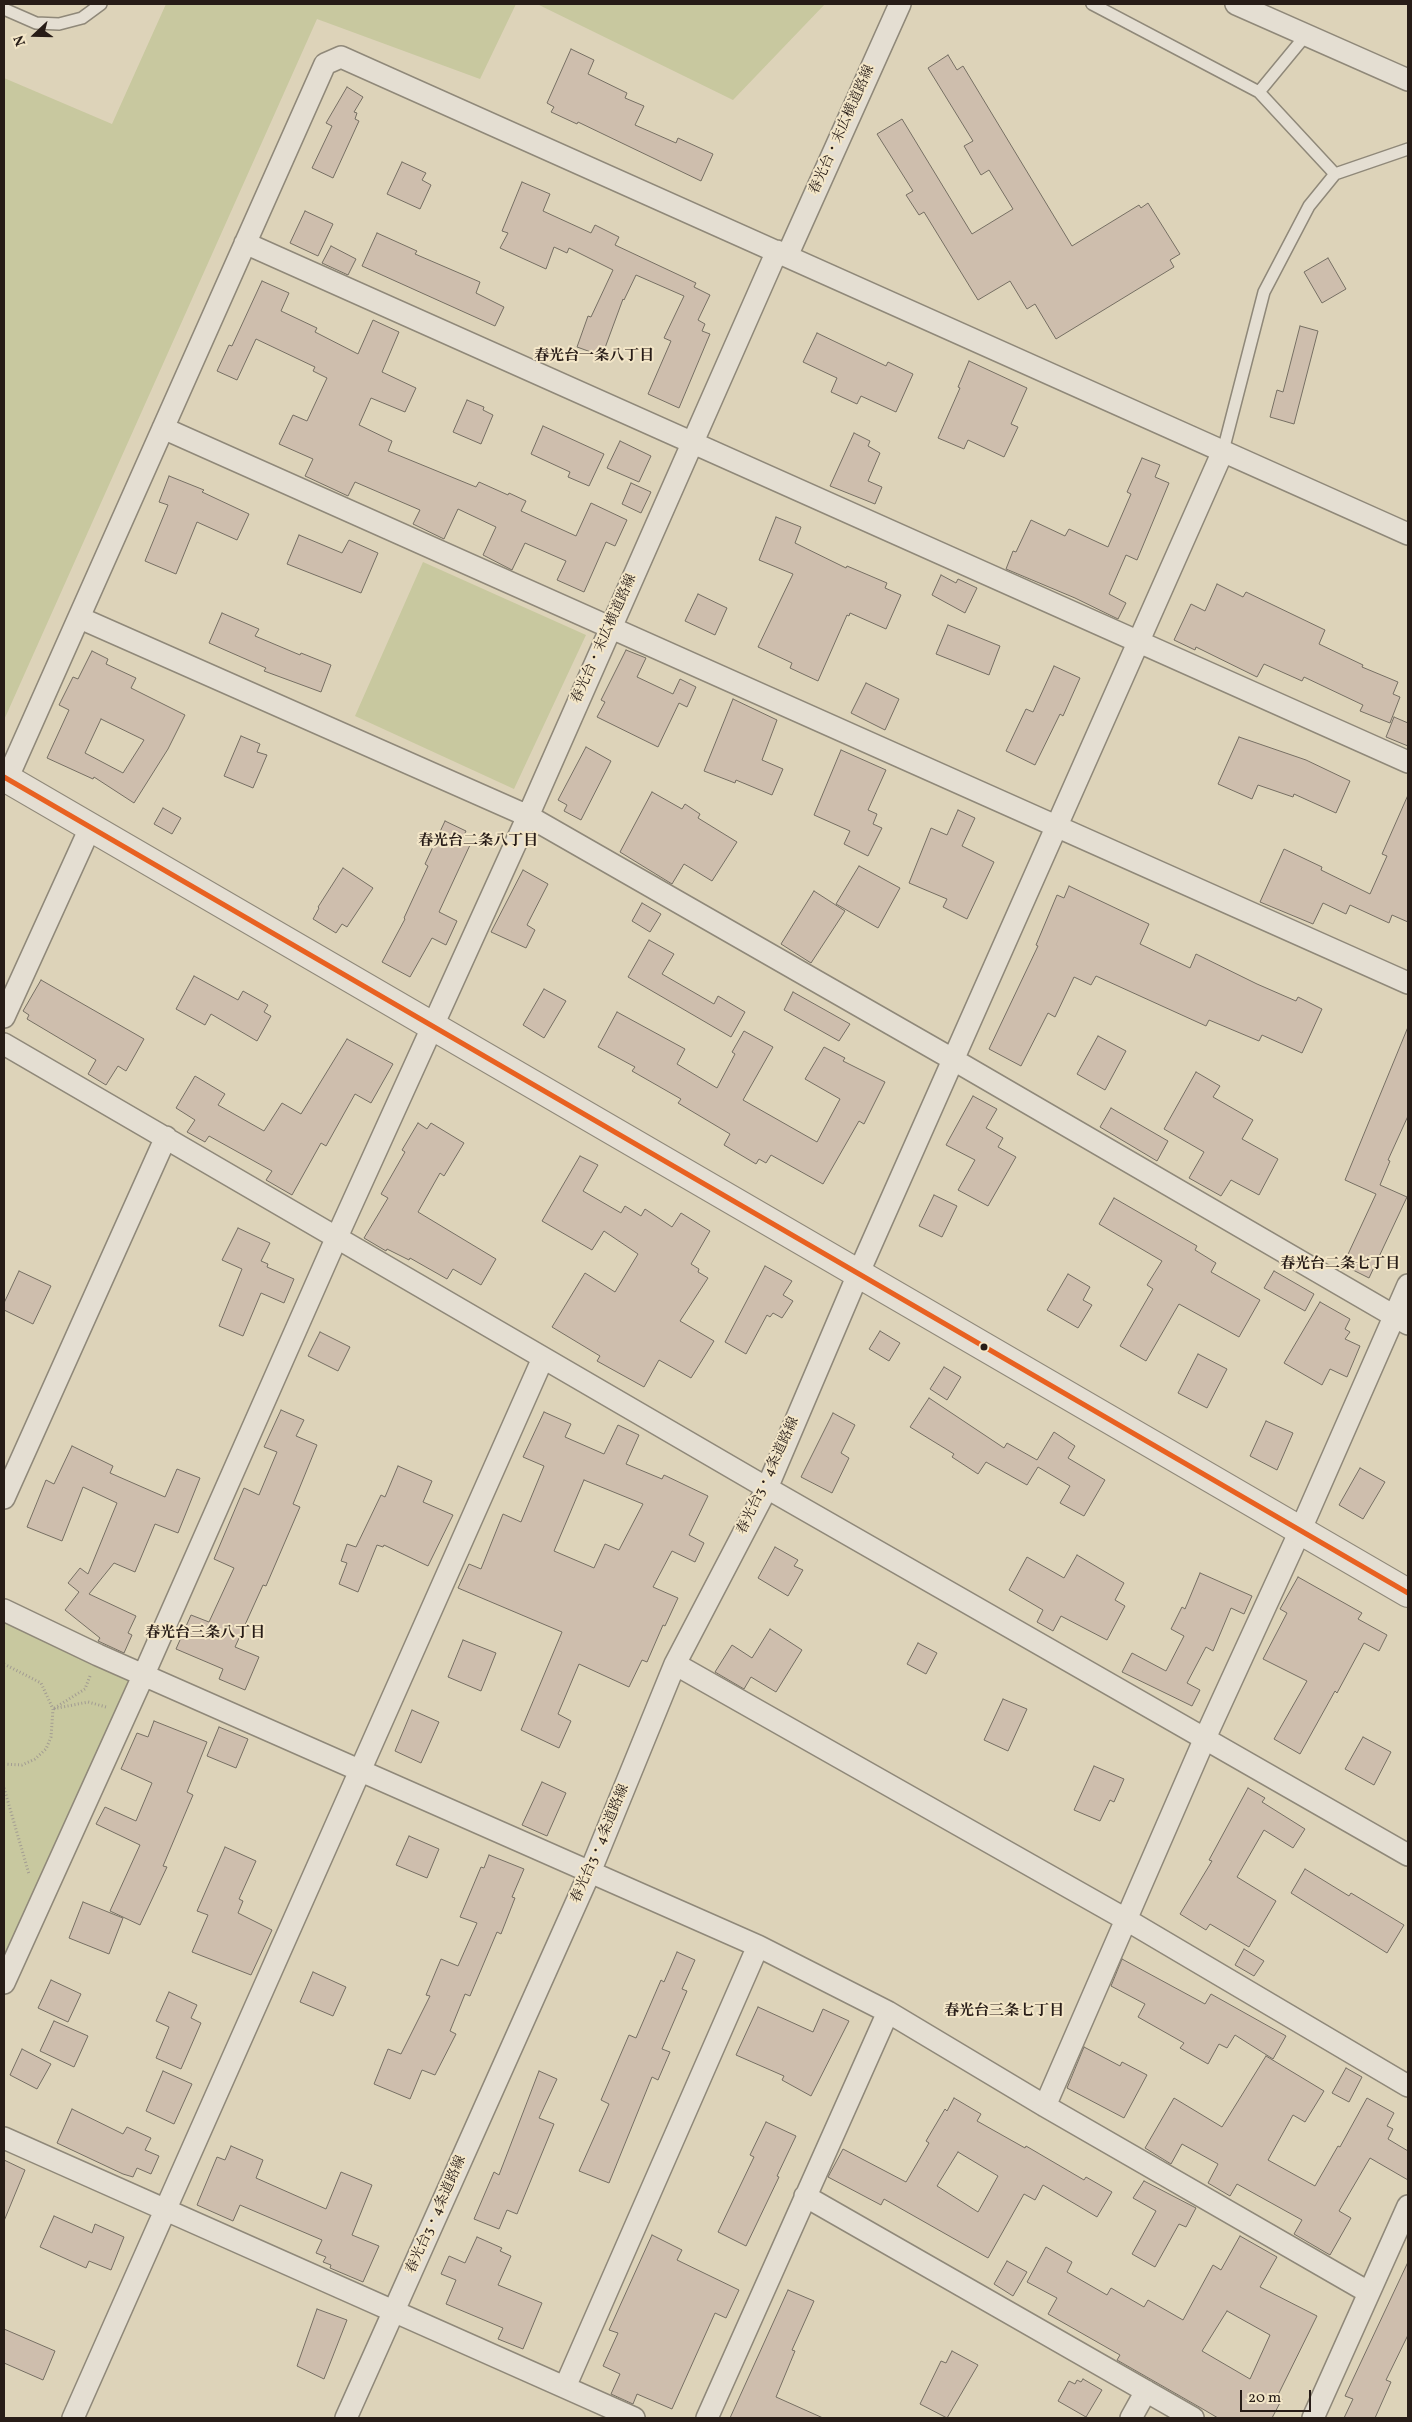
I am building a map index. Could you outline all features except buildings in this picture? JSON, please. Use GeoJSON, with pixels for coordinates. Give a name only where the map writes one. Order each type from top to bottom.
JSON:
{"type":"FeatureCollection","features":[{"type":"Feature","properties":{"kind":"street","name":"春光台・末広横道路線"},"geometry":{"type":"LineString","coordinates":[[4,1983],[144,1674],[336,1238],[528,816],[693,442],[900,4]]}},
{"type":"Feature","properties":{"kind":"street"},"geometry":{"type":"LineString","coordinates":[[1236,4],[1408,80]]}},
{"type":"Feature","properties":{"kind":"street"},"geometry":{"type":"LineString","coordinates":[[1408,534],[341,57],[325,64],[80,618],[6,778],[431,1027],[859,1272],[1408,1593]]}},
{"type":"Feature","properties":{"kind":"street"},"geometry":{"type":"LineString","coordinates":[[245,243],[1408,762]]}},
{"type":"Feature","properties":{"kind":"street"},"geometry":{"type":"LineString","coordinates":[[163,428],[1408,982]]}},
{"type":"Feature","properties":{"kind":"street","name":"春光台3・4条道路線"},"geometry":{"type":"LineString","coordinates":[[346,2418],[590,1872],[675,1664],[767,1488],[859,1272],[1140,643],[1223,451]]}},
{"type":"Feature","properties":{"kind":"street"},"geometry":{"type":"LineString","coordinates":[[80,618],[528,816],[954,1060],[1401,1320]]}},
{"type":"Feature","properties":{"kind":"street"},"geometry":{"type":"LineString","coordinates":[[4,1017],[90,828]]}},
{"type":"Feature","properties":{"kind":"street"},"geometry":{"type":"LineString","coordinates":[[4,1044],[767,1488],[1408,1855]]}},
{"type":"Feature","properties":{"kind":"street"},"geometry":{"type":"LineString","coordinates":[[4,1498],[166,1137]]}},
{"type":"Feature","properties":{"kind":"street"},"geometry":{"type":"LineString","coordinates":[[1045,2106],[1205,1738],[1300,1531],[1401,1320],[1408,1285]]}},
{"type":"Feature","properties":{"kind":"street"},"geometry":{"type":"LineString","coordinates":[[73,2418],[543,1358]]}},
{"type":"Feature","properties":{"kind":"street"},"geometry":{"type":"LineString","coordinates":[[4,1610],[98,1655],[758,1946],[888,2012],[1045,2106],[1368,2292]]}},
{"type":"Feature","properties":{"kind":"street"},"geometry":{"type":"LineString","coordinates":[[675,1664],[1127,1920],[1408,2086]]}},
{"type":"Feature","properties":{"kind":"street"},"geometry":{"type":"LineString","coordinates":[[565,2387],[758,1946]]}},
{"type":"Feature","properties":{"kind":"street"},"geometry":{"type":"LineString","coordinates":[[707,2418],[888,2012]]}},
{"type":"Feature","properties":{"kind":"street"},"geometry":{"type":"LineString","coordinates":[[4,2138],[634,2418]]}},
{"type":"Feature","properties":{"kind":"street"},"geometry":{"type":"LineString","coordinates":[[805,2196],[1193,2418]]}},
{"type":"Feature","properties":{"kind":"street"},"geometry":{"type":"LineString","coordinates":[[1313,2418],[1408,2206]]}},
{"type":"Feature","properties":{"kind":"street"},"geometry":{"type":"LineString","coordinates":[[1131,2418],[1146,2391]]}},
{"type":"Feature","properties":{"kind":"lane"},"geometry":{"type":"LineString","coordinates":[[4,9],[36,23],[59,24],[82,18],[101,4]]}},
{"type":"Feature","properties":{"kind":"lane"},"geometry":{"type":"LineString","coordinates":[[1092,4],[1259,92],[1335,174]]}},
{"type":"Feature","properties":{"kind":"lane"},"geometry":{"type":"LineString","coordinates":[[1259,92],[1306,35]]}},
{"type":"Feature","properties":{"kind":"lane"},"geometry":{"type":"LineString","coordinates":[[1223,451],[1264,292],[1309,206],[1335,174],[1408,149]]}},
{"type":"Feature","properties":{"kind":"path"},"geometry":{"type":"LineString","coordinates":[[53,1709],[85,1689],[98,1655]]}},
{"type":"Feature","properties":{"kind":"path"},"geometry":{"type":"LineString","coordinates":[[4,1664],[41,1683],[49,1696],[53,1709],[52,1730],[46,1750],[35,1759],[22,1764],[4,1764]]}},
{"type":"Feature","properties":{"kind":"path"},"geometry":{"type":"LineString","coordinates":[[53,1709],[88,1702],[126,1714]]}},
{"type":"Feature","properties":{"kind":"path"},"geometry":{"type":"LineString","coordinates":[[4,1788],[38,1905]]}},
{"type":"Feature","properties":{"kind":"green space"},"geometry":{"type":"Polygon","coordinates":[[[166,4],[516,4],[480,79],[317,19],[4,720],[4,78],[112,124],[166,4]]]}},
{"type":"Feature","properties":{"kind":"green space"},"geometry":{"type":"Polygon","coordinates":[[[537,4],[825,4],[733,100],[537,4]]]}},
{"type":"Feature","properties":{"kind":"green space"},"geometry":{"type":"Polygon","coordinates":[[[423,562],[586,635],[514,789],[355,716],[423,562]]]}},
{"type":"Feature","properties":{"kind":"green space"},"geometry":{"type":"Polygon","coordinates":[[[4,1610],[144,1674],[4,1983],[4,1610]]]}},
{"type":"Feature","properties":{"kind":"transit line"},"geometry":{"type":"LineString","coordinates":[[4,777],[1408,1593]]}},
{"type":"Feature","properties":{"kind":"district","name":"春光台一条八丁目"},"geometry":{"type":"Point","coordinates":[594,357]}},
{"type":"Feature","properties":{"kind":"district","name":"春光台二条八丁目"},"geometry":{"type":"Point","coordinates":[478,842]}},
{"type":"Feature","properties":{"kind":"district","name":"春光台二条七丁目"},"geometry":{"type":"Point","coordinates":[1340,1265]}},
{"type":"Feature","properties":{"kind":"district","name":"春光台三条八丁目"},"geometry":{"type":"Point","coordinates":[205,1634]}},
{"type":"Feature","properties":{"kind":"district","name":"春光台三条七丁目"},"geometry":{"type":"Point","coordinates":[1004,2012]}}]}
